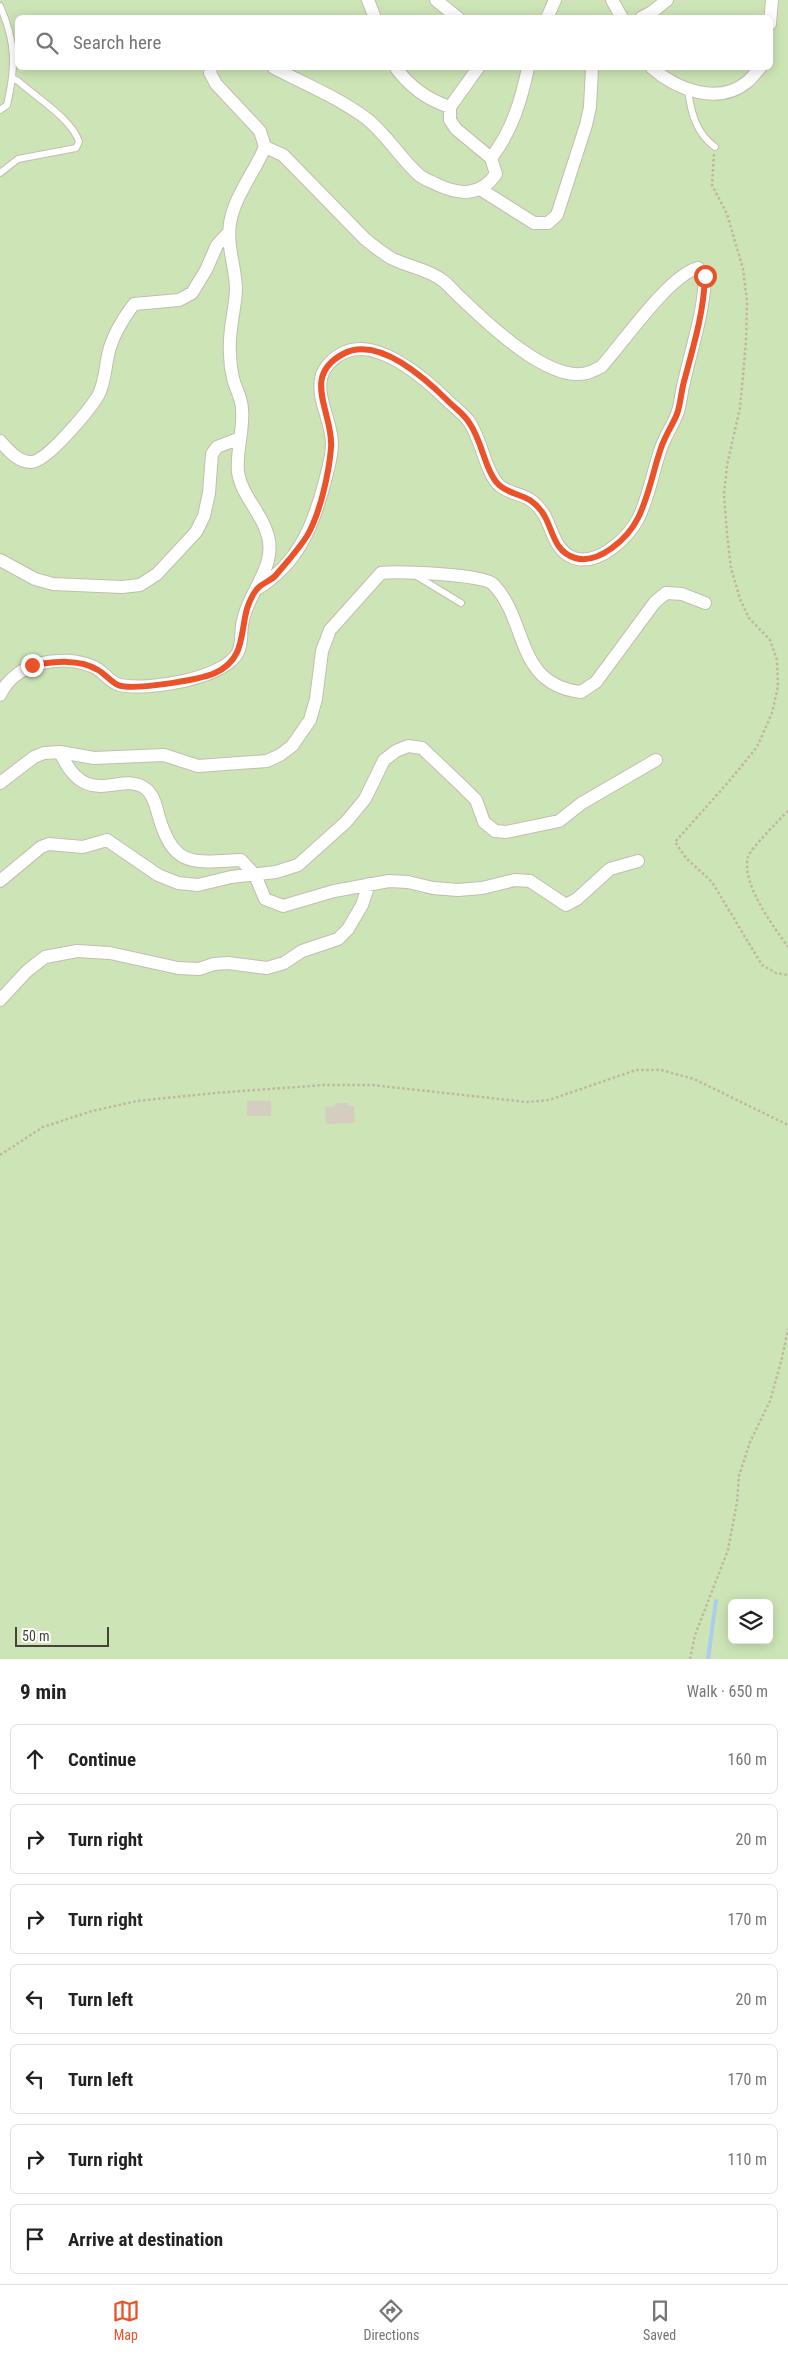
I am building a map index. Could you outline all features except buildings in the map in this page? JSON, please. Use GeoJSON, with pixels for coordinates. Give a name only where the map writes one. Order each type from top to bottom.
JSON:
{"type":"FeatureCollection","features":[{"type":"Feature","properties":{"kind":"street"},"geometry":{"type":"LineString","coordinates":[[368,0],[374,15]]}},
{"type":"Feature","properties":{"kind":"street"},"geometry":{"type":"LineString","coordinates":[[436,0],[454,15]]}},
{"type":"Feature","properties":{"kind":"street"},"geometry":{"type":"LineString","coordinates":[[548,15],[555,0]]}},
{"type":"Feature","properties":{"kind":"street"},"geometry":{"type":"LineString","coordinates":[[612,0],[620,15]]}},
{"type":"Feature","properties":{"kind":"street"},"geometry":{"type":"LineString","coordinates":[[646,15],[667,0]]}},
{"type":"Feature","properties":{"kind":"street"},"geometry":{"type":"LineString","coordinates":[[771,15],[772,0]]}},
{"type":"Feature","properties":{"kind":"street"},"geometry":{"type":"LineString","coordinates":[[0,695],[4,686],[16,673],[32,665],[52,662],[80,663],[96,668],[118,685],[136,687],[197,678],[214,673],[231,663],[239,651],[243,620],[265,570],[269,543],[267,530],[243,488],[238,475],[242,408],[233,377],[230,354],[229,328],[236,290],[230,255],[229,232],[235,204],[265,147],[260,131],[216,84],[210,73],[211,70]]}},
{"type":"Feature","properties":{"kind":"street"},"geometry":{"type":"LineString","coordinates":[[278,70],[350,108],[369,121],[420,176],[444,188],[463,193],[480,189],[489,184],[496,174],[491,158],[456,129],[450,120],[450,108],[477,70]]}},
{"type":"Feature","properties":{"kind":"street"},"geometry":{"type":"LineString","coordinates":[[397,70],[404,79],[432,101],[450,108]]}},
{"type":"Feature","properties":{"kind":"street"},"geometry":{"type":"LineString","coordinates":[[491,158],[505,140],[516,116],[528,70]]}},
{"type":"Feature","properties":{"kind":"street"},"geometry":{"type":"LineString","coordinates":[[480,189],[534,223],[548,223],[557,215],[586,125],[590,107],[592,70]]}},
{"type":"Feature","properties":{"kind":"street"},"geometry":{"type":"LineString","coordinates":[[654,70],[667,81],[688,90],[724,92],[747,82],[758,70]]}},
{"type":"Feature","properties":{"kind":"street"},"geometry":{"type":"LineString","coordinates":[[257,588],[272,580],[295,553],[308,534],[315,516],[329,465],[332,444],[330,426],[321,392],[320,380],[324,370],[334,359],[347,352],[361,349],[390,358],[410,367],[469,421],[493,476],[500,486],[532,500],[544,514],[556,543],[564,553],[575,558],[588,559],[605,553],[622,538],[637,520],[662,444],[678,412],[698,331],[705,276],[698,268],[689,270],[668,290],[601,367],[586,374],[570,374],[550,368],[529,356],[474,311],[442,280],[422,269],[394,260],[380,251],[365,239],[282,155],[265,147]]}},
{"type":"Feature","properties":{"kind":"street"},"geometry":{"type":"LineString","coordinates":[[0,441],[19,459],[32,462],[44,458],[87,411],[98,395],[106,374],[113,338],[134,304],[179,300],[192,293],[206,270],[217,245],[229,232]]}},
{"type":"Feature","properties":{"kind":"street"},"geometry":{"type":"LineString","coordinates":[[0,560],[35,579],[53,584],[122,587],[140,585],[157,574],[196,532],[204,516],[209,493],[212,454],[217,446],[240,438]]}},
{"type":"Feature","properties":{"kind":"street"},"geometry":{"type":"LineString","coordinates":[[0,783],[34,757],[44,753],[60,752],[94,758],[164,755],[198,766],[267,761],[280,755],[292,746],[310,720],[316,699],[322,652],[330,630],[381,573],[477,577],[492,582],[508,604],[529,659],[551,682],[564,690],[582,692],[596,682],[656,602],[666,593],[682,594],[705,603]]}},
{"type":"Feature","properties":{"kind":"street"},"geometry":{"type":"LineString","coordinates":[[0,881],[41,848],[49,844],[83,847],[107,840],[158,875],[178,883],[198,885],[231,877],[276,872],[298,865],[346,822],[365,799],[384,760],[396,751],[408,746],[422,748],[462,786],[476,800],[484,822],[495,832],[506,832],[559,821],[582,803],[656,760]]}},
{"type":"Feature","properties":{"kind":"street"},"geometry":{"type":"LineString","coordinates":[[60,752],[64,763],[88,785],[103,787],[139,784],[148,790],[154,801],[163,831],[175,852],[185,859],[198,862],[241,860],[255,875],[265,899],[282,906],[334,891],[389,881],[458,890],[482,888],[515,880],[530,881],[566,905],[577,899],[610,869],[638,861]]}},
{"type":"Feature","properties":{"kind":"street"},"geometry":{"type":"LineString","coordinates":[[0,1000],[27,971],[45,957],[77,951],[110,953],[178,968],[199,969],[214,964],[228,963],[267,968],[284,963],[302,950],[338,939],[348,929],[362,905],[369,884]]}},
{"type":"Feature","properties":{"kind":"lane"},"geometry":{"type":"LineString","coordinates":[[0,6],[14,47],[12,78],[7,105],[0,110]]}},
{"type":"Feature","properties":{"kind":"lane"},"geometry":{"type":"LineString","coordinates":[[0,173],[18,159],[76,148],[79,142],[76,132],[67,123],[12,78]]}},
{"type":"Feature","properties":{"kind":"lane"},"geometry":{"type":"LineString","coordinates":[[688,90],[692,116],[705,140],[715,147]]}},
{"type":"Feature","properties":{"kind":"lane"},"geometry":{"type":"LineString","coordinates":[[413,574],[461,603]]}},
{"type":"Feature","properties":{"kind":"path"},"geometry":{"type":"LineString","coordinates":[[715,147],[712,185],[727,214],[743,269],[747,301],[746,342],[740,408],[727,465],[724,495],[727,534],[731,568],[740,599],[749,618],[770,640],[777,660],[778,686],[772,713],[757,747],[676,842],[686,858],[712,882],[762,965],[776,973],[788,975]]}},
{"type":"Feature","properties":{"kind":"path"},"geometry":{"type":"LineString","coordinates":[[788,811],[748,856],[748,867],[756,896],[788,947]]}},
{"type":"Feature","properties":{"kind":"path"},"geometry":{"type":"LineString","coordinates":[[0,1155],[43,1127],[92,1110],[137,1101],[324,1084],[391,1086],[527,1102],[549,1100],[636,1070],[661,1070],[694,1079],[788,1125]]}},
{"type":"Feature","properties":{"kind":"path"},"geometry":{"type":"LineString","coordinates":[[690,1659],[695,1636],[728,1550],[737,1502],[739,1476],[750,1442],[770,1401],[788,1329]]}},
{"type":"Feature","properties":{"kind":"green space"},"geometry":{"type":"Polygon","coordinates":[[[0,0],[788,0],[788,1659],[0,1659],[0,0]]]}},
{"type":"Feature","properties":{"kind":"waterway"},"geometry":{"type":"LineString","coordinates":[[708,1659],[716,1601]]}},
{"type":"Feature","properties":{"kind":"route"},"geometry":{"type":"LineString","coordinates":[[32,665],[52,662],[80,663],[96,668],[118,685],[136,687],[197,678],[214,673],[231,663],[239,651],[243,620],[257,588],[272,580],[295,553],[308,534],[315,516],[329,465],[332,444],[330,426],[321,392],[320,380],[324,370],[334,359],[347,352],[361,349],[390,358],[410,367],[469,421],[493,476],[500,486],[532,500],[544,514],[556,543],[564,553],[575,558],[588,559],[605,553],[622,538],[637,520],[662,444],[678,412],[683,383],[698,331],[705,276]]}}]}
